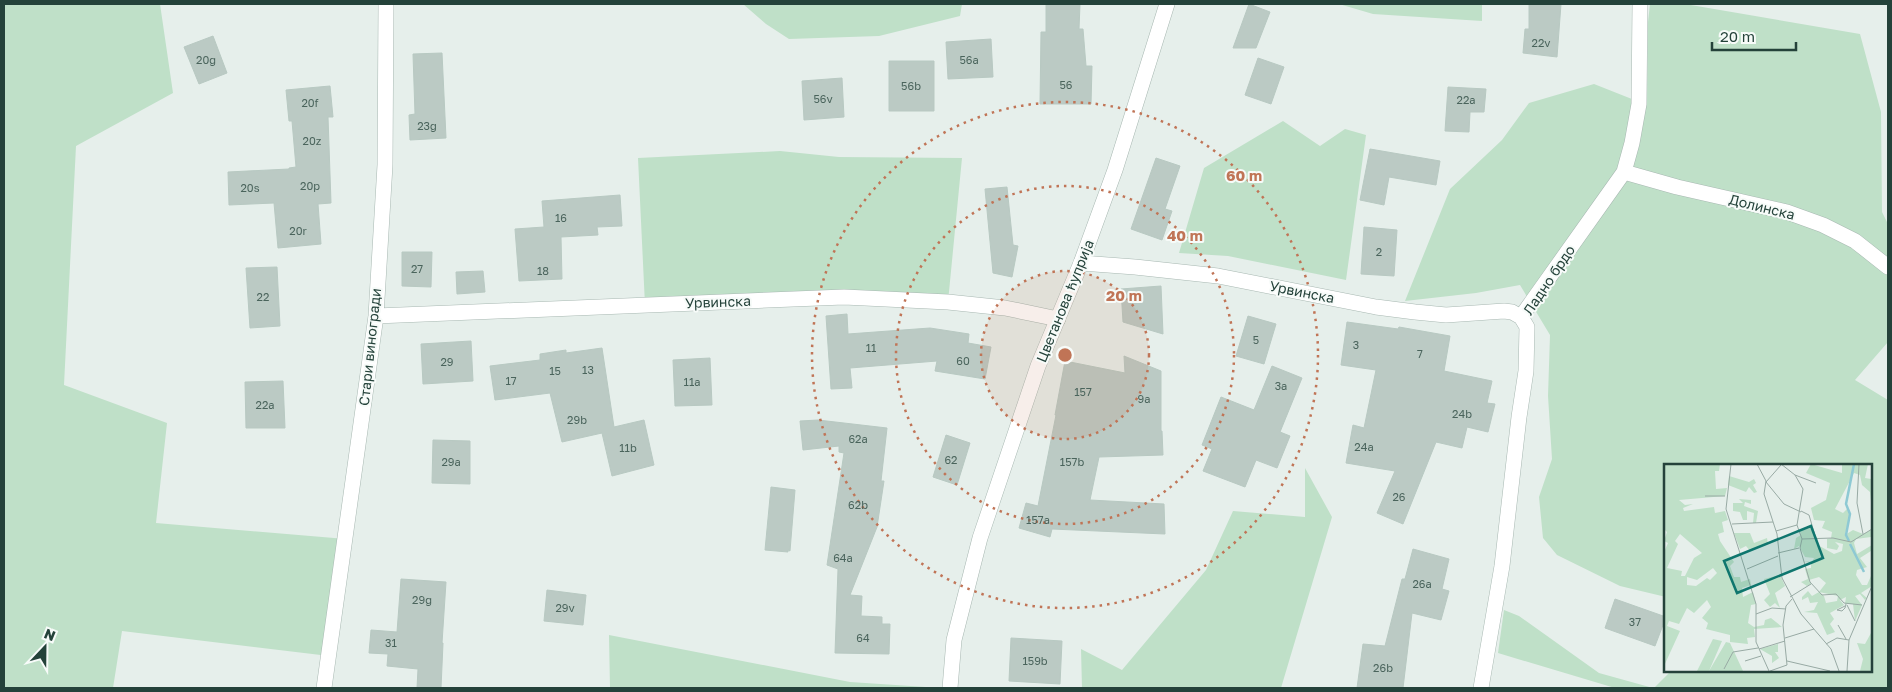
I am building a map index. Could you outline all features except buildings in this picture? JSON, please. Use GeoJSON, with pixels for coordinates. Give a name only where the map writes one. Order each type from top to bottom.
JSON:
{"type":"FeatureCollection","features":[{"type":"Feature","properties":{"kind":"street","name":"Стари виногради"},"geometry":{"type":"LineString","coordinates":[[324,688],[376,316],[385,165],[386,4]]}},
{"type":"Feature","properties":{"kind":"street","name":"Цветанова ћуприја"},"geometry":{"type":"LineString","coordinates":[[950,688],[954,640],[980,538],[1023,409],[1081,263],[1115,170],[1167,4]]}},
{"type":"Feature","properties":{"kind":"street","name":"Ладно брдо"},"geometry":{"type":"LineString","coordinates":[[1481,688],[1502,566],[1526,371],[1528,327],[1522,317],[1624,172],[1632,143],[1639,104],[1640,4]]}},
{"type":"Feature","properties":{"kind":"street","name":"Долинска"},"geometry":{"type":"LineString","coordinates":[[1624,172],[1677,187],[1787,212],[1823,225],[1855,241],[1888,268]]}},
{"type":"Feature","properties":{"kind":"street","name":"Урвинска"},"geometry":{"type":"LineString","coordinates":[[1081,263],[1135,266],[1218,276],[1376,307],[1446,314],[1493,310],[1512,312],[1522,317]]}},
{"type":"Feature","properties":{"kind":"street","name":"Урвинска"},"geometry":{"type":"LineString","coordinates":[[376,316],[844,297],[948,302],[996,307],[1058,319]]}},
{"type":"Feature","properties":{"kind":"green space"},"geometry":{"type":"Polygon","coordinates":[[[4,4],[160,4],[173,93],[76,146],[64,385],[167,423],[156,523],[346,539],[329,656],[122,631],[113,688],[4,688],[4,4]]]}},
{"type":"Feature","properties":{"kind":"green space"},"geometry":{"type":"Polygon","coordinates":[[[743,4],[962,4],[960,16],[879,36],[789,39],[766,24],[743,4]]]}},
{"type":"Feature","properties":{"kind":"green space"},"geometry":{"type":"Polygon","coordinates":[[[1339,4],[1482,4],[1482,21],[1373,14],[1339,4]]]}},
{"type":"Feature","properties":{"kind":"green space"},"geometry":{"type":"Polygon","coordinates":[[[1650,4],[1685,4],[1860,34],[1881,112],[1882,212],[1888,224],[1888,342],[1855,380],[1888,400],[1888,688],[1654,688],[1670,672],[1872,672],[1872,464],[1664,464],[1664,597],[1620,586],[1557,555],[1543,538],[1539,497],[1552,459],[1548,396],[1550,335],[1520,285],[1476,293],[1405,301],[1450,189],[1502,140],[1529,103],[1594,84],[1647,105],[1650,4]]]}},
{"type":"Feature","properties":{"kind":"green space"},"geometry":{"type":"Polygon","coordinates":[[[1283,121],[1320,146],[1345,129],[1366,135],[1346,280],[1228,256],[1179,253],[1204,168],[1283,121]]]}},
{"type":"Feature","properties":{"kind":"green space"},"geometry":{"type":"Polygon","coordinates":[[[780,151],[839,157],[962,158],[948,302],[645,305],[638,158],[780,151]]]}},
{"type":"Feature","properties":{"kind":"green space"},"geometry":{"type":"Polygon","coordinates":[[[1305,468],[1332,517],[1281,688],[1082,688],[1081,649],[1122,670],[1206,570],[1233,511],[1305,517],[1305,468]]]}},
{"type":"Feature","properties":{"kind":"green space"},"geometry":{"type":"Polygon","coordinates":[[[1504,610],[1519,616],[1599,673],[1653,688],[1615,688],[1498,653],[1504,610]]]}},
{"type":"Feature","properties":{"kind":"green space"},"geometry":{"type":"Polygon","coordinates":[[[609,635],[850,682],[941,688],[610,688],[609,635]]]}}]}
